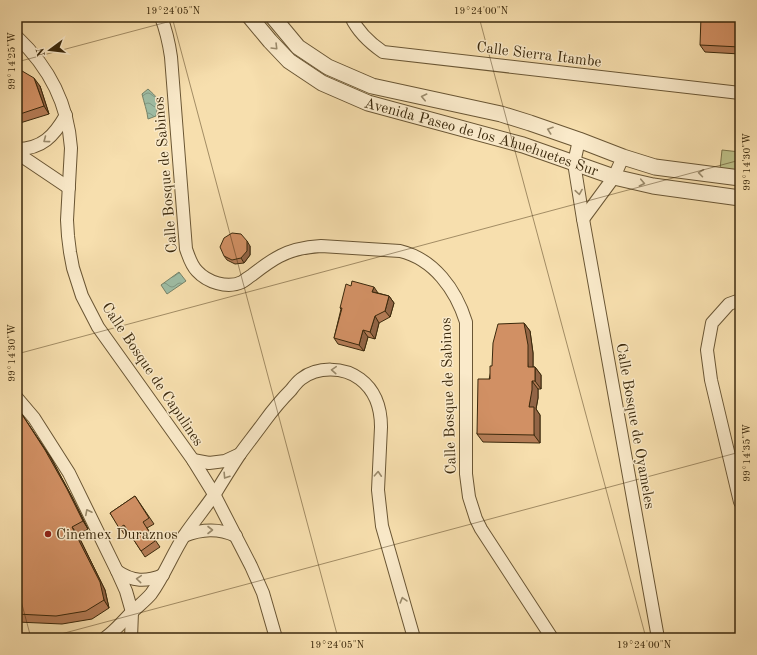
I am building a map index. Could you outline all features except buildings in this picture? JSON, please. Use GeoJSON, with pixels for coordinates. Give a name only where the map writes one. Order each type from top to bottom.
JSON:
{"type":"FeatureCollection","features":[{"type":"Feature","properties":{"kind":"street","name":"Calle Bosque de Sabinos"},"geometry":{"type":"LineString","coordinates":[[161,17],[171,57],[186,249],[192,264],[209,280],[217,283],[234,284],[242,282],[272,260],[288,252],[304,247],[321,246],[400,251],[408,253],[427,264],[444,280],[457,299],[466,322],[466,474],[472,508],[486,539],[552,638]]}},
{"type":"Feature","properties":{"kind":"street","name":"Avenida Paseo de los Ahuehuetes Sur"},"geometry":{"type":"LineString","coordinates":[[250,17],[289,61],[322,83],[368,103],[523,145],[614,177],[653,186],[740,198]]}},
{"type":"Feature","properties":{"kind":"street","name":"Avenida Paseo de los Ahuehuetes Sur"},"geometry":{"type":"LineString","coordinates":[[274,17],[298,47],[328,67],[372,86],[501,114],[530,122],[623,157],[655,167],[740,178]]}},
{"type":"Feature","properties":{"kind":"street","name":"Calle Sierra Itambe"},"geometry":{"type":"LineString","coordinates":[[351,17],[358,29],[366,38],[383,52],[740,93]]}},
{"type":"Feature","properties":{"kind":"street","name":"Calle Bosque de Capulines"},"geometry":{"type":"LineString","coordinates":[[17,37],[36,56],[44,67],[66,115],[71,148],[67,220],[69,247],[73,268],[82,296],[98,327],[193,460],[214,494],[251,566],[263,593],[276,638]]}},
{"type":"Feature","properties":{"kind":"street"},"geometry":{"type":"LineString","coordinates":[[17,149],[34,147],[49,139],[66,115]]}},
{"type":"Feature","properties":{"kind":"street"},"geometry":{"type":"LineString","coordinates":[[574,163],[579,140]]}},
{"type":"Feature","properties":{"kind":"street"},"geometry":{"type":"LineString","coordinates":[[17,153],[69,188]]}},
{"type":"Feature","properties":{"kind":"street"},"geometry":{"type":"LineString","coordinates":[[583,219],[614,177],[623,157]]}},
{"type":"Feature","properties":{"kind":"street","name":"Calle Bosque de Oyameles"},"geometry":{"type":"LineString","coordinates":[[574,163],[658,638]]}},
{"type":"Feature","properties":{"kind":"street"},"geometry":{"type":"LineString","coordinates":[[740,300],[729,304],[712,323],[707,350],[711,380],[740,502]]}},
{"type":"Feature","properties":{"kind":"street"},"geometry":{"type":"LineString","coordinates":[[105,638],[111,634],[150,595],[163,575],[184,536],[240,454],[276,405],[301,379],[309,374],[318,371],[338,370],[356,376],[364,382],[371,389],[380,407],[381,427],[378,490],[382,526],[414,638]]}},
{"type":"Feature","properties":{"kind":"street"},"geometry":{"type":"LineString","coordinates":[[17,398],[34,418],[68,473],[117,571],[126,592],[132,612],[131,638]]}},
{"type":"Feature","properties":{"kind":"street","name":"Calle Bosque de Capulines"},"geometry":{"type":"LineString","coordinates":[[193,460],[209,463],[225,461],[240,454]]}},
{"type":"Feature","properties":{"kind":"street"},"geometry":{"type":"LineString","coordinates":[[184,536],[210,530],[236,536]]}},
{"type":"Feature","properties":{"kind":"street"},"geometry":{"type":"LineString","coordinates":[[117,571],[129,578],[142,580],[156,578],[163,575]]}},
{"type":"Feature","properties":{"kind":"green space"},"geometry":{"type":"Polygon","coordinates":[[[722,150],[740,152],[740,172],[720,169],[722,150]]]}},
{"type":"Feature","properties":{"kind":"water"},"geometry":{"type":"Polygon","coordinates":[[[148,89],[155,95],[158,103],[156,116],[148,119],[142,94],[148,89]]]}},
{"type":"Feature","properties":{"kind":"water"},"geometry":{"type":"Polygon","coordinates":[[[179,272],[186,281],[167,294],[161,285],[179,272]]]}},
{"type":"Feature","properties":{"kind":"place","name":"Cinemex Duraznos"},"geometry":{"type":"Point","coordinates":[48,534]}}]}
